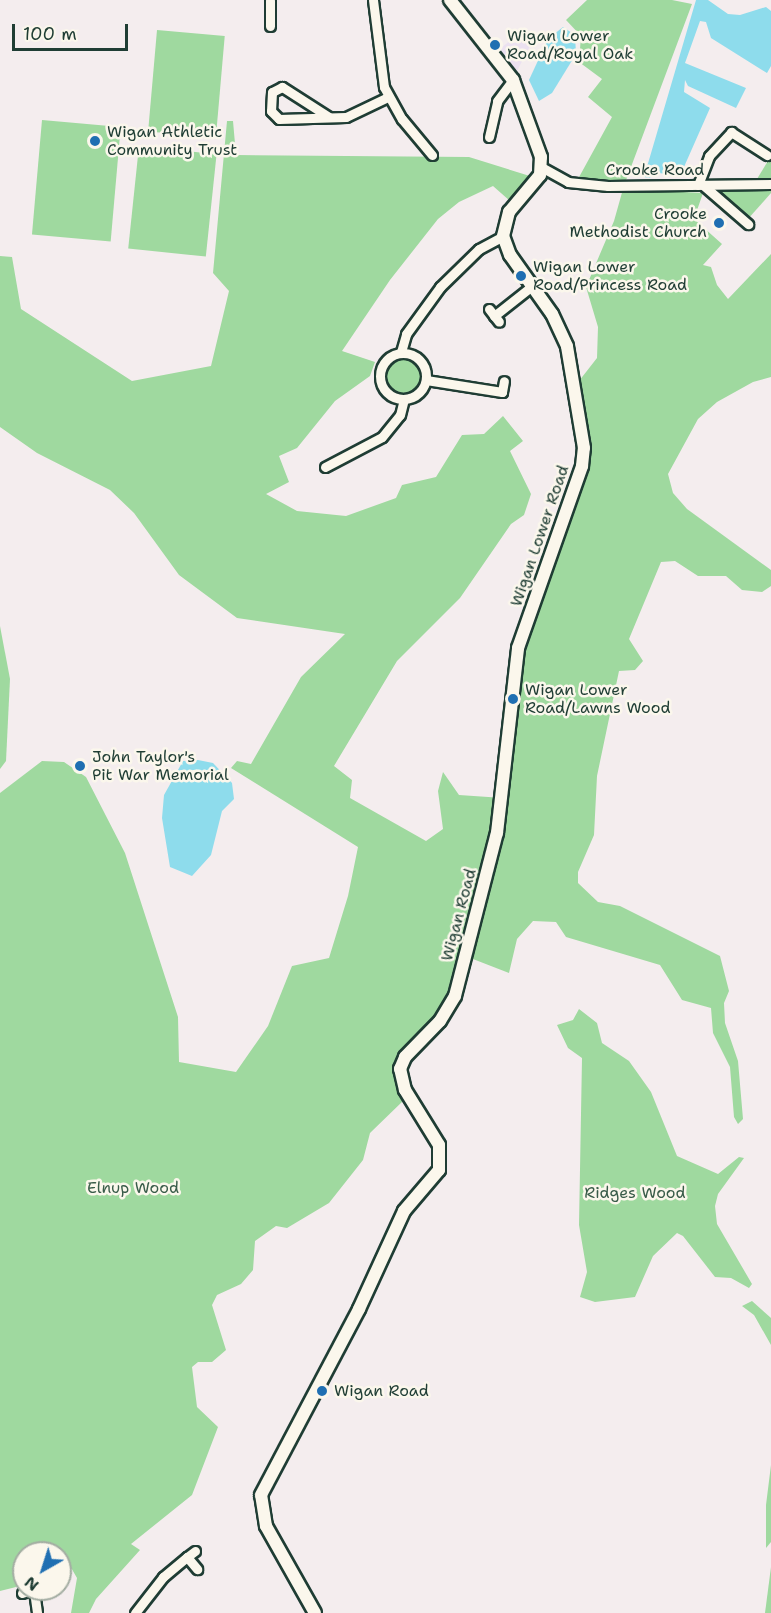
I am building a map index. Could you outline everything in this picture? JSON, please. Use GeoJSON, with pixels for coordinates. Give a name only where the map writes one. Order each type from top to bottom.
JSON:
{"type":"FeatureCollection","features":[{"type":"Feature","properties":{"kind":"main road"},"geometry":{"type":"LineString","coordinates":[[450,0],[513,80],[543,168],[537,180],[509,212],[503,236]]}},
{"type":"Feature","properties":{"kind":"main road","name":"Wigan Lower Road"},"geometry":{"type":"LineString","coordinates":[[499,817],[518,648],[582,466],[584,448],[567,346],[552,314],[510,255],[503,236]]}},
{"type":"Feature","properties":{"kind":"main road","name":"Wigan Road"},"geometry":{"type":"LineString","coordinates":[[315,1613],[266,1526],[261,1495],[359,1309],[404,1211],[439,1170],[439,1146],[402,1084],[400,1069],[405,1057],[440,1021],[455,996],[499,817]]}},
{"type":"Feature","properties":{"kind":"street"},"geometry":{"type":"LineString","coordinates":[[270,0],[270,26]]}},
{"type":"Feature","properties":{"kind":"street"},"geometry":{"type":"LineString","coordinates":[[373,0],[378,56],[388,97],[432,155]]}},
{"type":"Feature","properties":{"kind":"street"},"geometry":{"type":"LineString","coordinates":[[489,136],[497,101],[513,80]]}},
{"type":"Feature","properties":{"kind":"street"},"geometry":{"type":"LineString","coordinates":[[329,117],[282,87],[272,92],[271,111],[277,118],[329,117],[355,115],[388,97]]}},
{"type":"Feature","properties":{"kind":"street"},"geometry":{"type":"LineString","coordinates":[[748,224],[700,185],[709,156],[731,132],[767,155]]}},
{"type":"Feature","properties":{"kind":"street","name":"Crooke Road"},"geometry":{"type":"LineString","coordinates":[[543,168],[568,182],[608,186],[771,184]]}},
{"type":"Feature","properties":{"kind":"street"},"geometry":{"type":"LineString","coordinates":[[401,352],[406,334],[440,287],[479,249],[503,236]]}},
{"type":"Feature","properties":{"kind":"street"},"geometry":{"type":"LineString","coordinates":[[494,315],[532,286]]}},
{"type":"Feature","properties":{"kind":"street"},"geometry":{"type":"LineString","coordinates":[[401,352],[420,360],[426,380],[416,396],[404,399],[385,391],[379,378],[388,358],[401,352]]}},
{"type":"Feature","properties":{"kind":"street"},"geometry":{"type":"LineString","coordinates":[[426,380],[502,392],[504,381]]}},
{"type":"Feature","properties":{"kind":"street"},"geometry":{"type":"LineString","coordinates":[[325,467],[382,437],[400,415],[404,399]]}},
{"type":"Feature","properties":{"kind":"street"},"geometry":{"type":"LineString","coordinates":[[135,1613],[158,1582],[195,1551]]}},
{"type":"Feature","properties":{"kind":"street"},"geometry":{"type":"LineString","coordinates":[[187,1557],[196,1569]]}},
{"type":"Feature","properties":{"kind":"shaded area"},"geometry":{"type":"Polygon","coordinates":[[[521,32],[533,40],[516,73],[496,52],[521,32]]]}},
{"type":"Feature","properties":{"kind":"green space"},"geometry":{"type":"Polygon","coordinates":[[[587,0],[672,0],[692,4],[625,183],[578,179],[612,117],[588,97],[602,79],[579,62],[581,36],[566,20],[587,0]]]}},
{"type":"Feature","properties":{"kind":"green space"},"geometry":{"type":"Polygon","coordinates":[[[157,30],[225,36],[216,138],[148,132],[157,30]]]}},
{"type":"Feature","properties":{"kind":"green space"},"geometry":{"type":"Polygon","coordinates":[[[42,120],[121,127],[111,241],[32,235],[42,120]]]}},
{"type":"Feature","properties":{"kind":"green space","name":"Elnup Wood"},"geometry":{"type":"Polygon","coordinates":[[[227,121],[233,121],[236,155],[469,157],[533,177],[511,202],[493,186],[459,202],[438,219],[390,280],[342,351],[375,362],[370,376],[335,401],[297,448],[279,456],[289,482],[266,494],[297,511],[346,516],[396,498],[402,485],[436,477],[462,435],[484,434],[503,416],[523,441],[510,451],[531,494],[524,515],[511,524],[460,598],[397,661],[334,766],[352,780],[350,798],[426,841],[443,829],[438,791],[443,772],[459,795],[503,798],[516,668],[587,456],[579,381],[597,358],[598,327],[586,287],[614,221],[623,189],[703,193],[694,219],[722,244],[703,265],[711,267],[717,285],[728,299],[771,254],[771,377],[753,382],[717,402],[698,419],[668,474],[673,493],[687,509],[771,570],[771,586],[762,592],[742,590],[726,576],[698,576],[675,561],[661,562],[629,639],[643,661],[635,670],[619,671],[597,776],[594,835],[578,872],[578,883],[598,902],[620,906],[720,956],[729,991],[724,1003],[725,1023],[738,1061],[743,1119],[738,1124],[734,1117],[730,1067],[713,1033],[711,1008],[682,1000],[660,965],[566,937],[556,922],[533,921],[517,939],[509,973],[460,954],[452,995],[442,1016],[394,1067],[396,1087],[404,1100],[370,1133],[363,1160],[329,1203],[287,1228],[276,1226],[255,1241],[253,1270],[241,1284],[217,1295],[212,1305],[226,1350],[212,1362],[198,1362],[192,1367],[197,1407],[218,1427],[192,1495],[131,1544],[140,1550],[96,1599],[89,1613],[71,1613],[77,1578],[72,1569],[72,1541],[12,1541],[12,1588],[0,1591],[0,793],[42,761],[64,762],[86,777],[125,853],[178,1017],[179,1062],[236,1072],[268,1026],[292,966],[329,958],[348,896],[358,847],[231,768],[237,761],[251,764],[301,677],[345,634],[237,618],[179,575],[134,513],[110,490],[37,453],[0,427],[0,256],[12,257],[21,309],[132,381],[211,366],[229,291],[213,273],[227,121]]]}},
{"type":"Feature","properties":{"kind":"green space"},"geometry":{"type":"Polygon","coordinates":[[[139,146],[217,154],[206,257],[128,248],[139,146]]]}},
{"type":"Feature","properties":{"kind":"green space"},"geometry":{"type":"Polygon","coordinates":[[[771,156],[771,179],[757,179],[771,156]]]}},
{"type":"Feature","properties":{"kind":"green space"},"geometry":{"type":"Polygon","coordinates":[[[711,189],[771,190],[771,193],[747,220],[711,189]]]}},
{"type":"Feature","properties":{"kind":"green space"},"geometry":{"type":"Polygon","coordinates":[[[403,357],[417,363],[423,377],[417,391],[403,397],[389,391],[383,377],[389,363],[403,357]]]}},
{"type":"Feature","properties":{"kind":"green space"},"geometry":{"type":"Polygon","coordinates":[[[0,626],[10,679],[6,761],[0,769],[0,626]]]}},
{"type":"Feature","properties":{"kind":"green space","name":"Ridges Wood"},"geometry":{"type":"Polygon","coordinates":[[[579,1009],[597,1023],[602,1043],[629,1061],[651,1092],[677,1156],[718,1174],[739,1157],[744,1158],[718,1194],[715,1206],[717,1224],[752,1284],[749,1288],[731,1278],[715,1277],[683,1236],[677,1233],[653,1256],[635,1297],[595,1302],[580,1297],[587,1272],[579,1225],[582,1058],[568,1048],[557,1025],[573,1020],[579,1009]]]}},
{"type":"Feature","properties":{"kind":"green space"},"geometry":{"type":"Polygon","coordinates":[[[752,1301],[771,1318],[771,1345],[754,1315],[742,1306],[752,1301]]]}},
{"type":"Feature","properties":{"kind":"green space"},"geometry":{"type":"Polygon","coordinates":[[[771,1465],[771,1542],[766,1548],[766,1505],[771,1465]]]}},
{"type":"Feature","properties":{"kind":"green space"},"geometry":{"type":"Polygon","coordinates":[[[771,1567],[771,1613],[765,1613],[771,1567]]]}},
{"type":"Feature","properties":{"kind":"water"},"geometry":{"type":"Polygon","coordinates":[[[696,0],[708,0],[728,14],[740,15],[766,7],[771,11],[771,66],[767,73],[711,38],[706,22],[700,21],[685,63],[746,88],[736,108],[688,86],[685,80],[684,92],[710,108],[680,176],[652,172],[650,178],[644,177],[696,0]]]}},
{"type":"Feature","properties":{"kind":"water"},"geometry":{"type":"Polygon","coordinates":[[[563,27],[575,35],[576,54],[552,93],[539,101],[529,80],[548,39],[563,27]]]}},
{"type":"Feature","properties":{"kind":"water"},"geometry":{"type":"Polygon","coordinates":[[[198,760],[213,763],[232,783],[234,799],[222,811],[211,855],[192,876],[170,867],[162,818],[164,795],[183,761],[198,760]]]}},
{"type":"Feature","properties":{"kind":"place","name":"Wigan Lower Road/Royal Oak"},"geometry":{"type":"Point","coordinates":[495,45]}},
{"type":"Feature","properties":{"kind":"place","name":"Wigan Athletic Community Trust"},"geometry":{"type":"Point","coordinates":[95,141]}},
{"type":"Feature","properties":{"kind":"place","name":"Crooke Methodist Church"},"geometry":{"type":"Point","coordinates":[719,223]}},
{"type":"Feature","properties":{"kind":"place","name":"Wigan Lower Road/Princess Road"},"geometry":{"type":"Point","coordinates":[521,276]}},
{"type":"Feature","properties":{"kind":"place","name":"Wigan Lower Road/Lawns Wood"},"geometry":{"type":"Point","coordinates":[513,699]}},
{"type":"Feature","properties":{"kind":"place","name":"John Taylor's Pit War Memorial"},"geometry":{"type":"Point","coordinates":[80,766]}},
{"type":"Feature","properties":{"kind":"place","name":"Wigan Road"},"geometry":{"type":"Point","coordinates":[322,1391]}}]}
